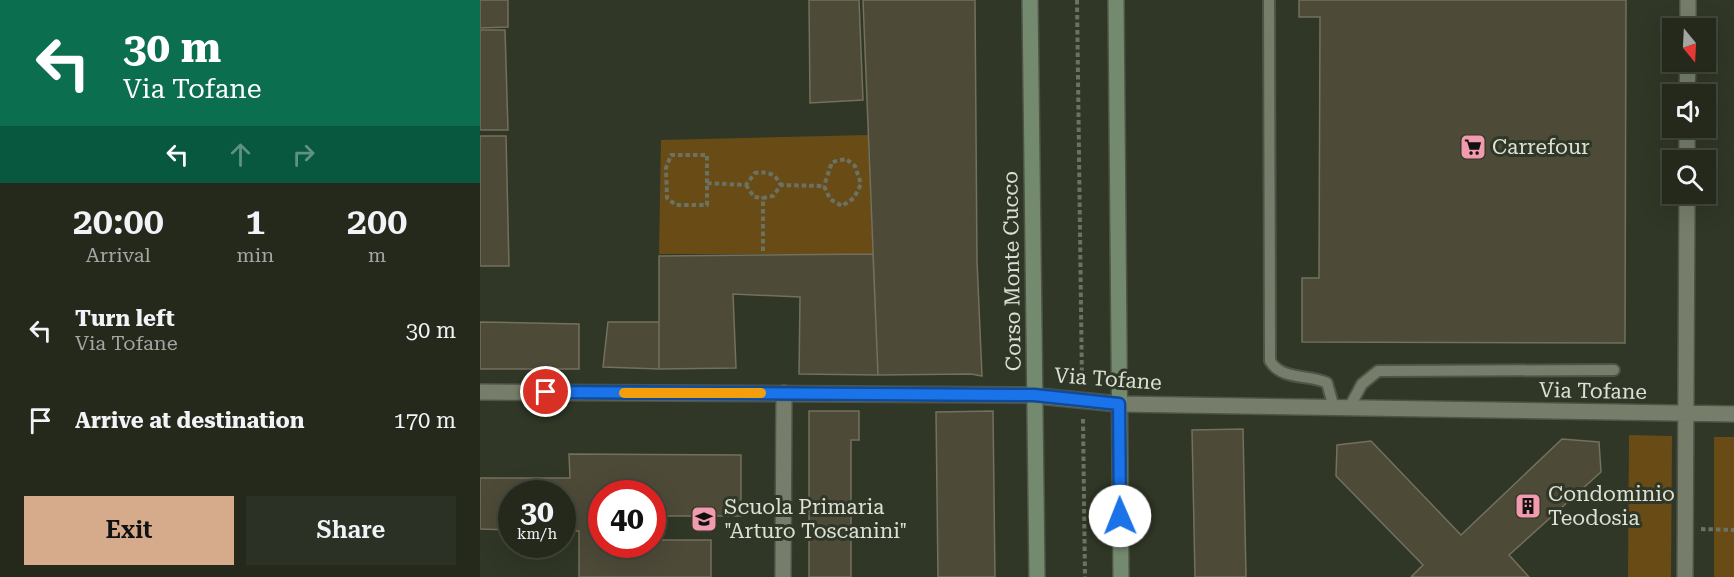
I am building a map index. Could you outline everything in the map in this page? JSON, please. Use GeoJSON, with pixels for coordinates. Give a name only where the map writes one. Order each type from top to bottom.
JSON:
{"type":"FeatureCollection","features":[{"type":"Feature","properties":{"kind":"street","name":"Corso Monte Cucco"},"geometry":{"type":"LineString","coordinates":[[1030,0],[1037,577]]}},
{"type":"Feature","properties":{"kind":"street"},"geometry":{"type":"LineString","coordinates":[[1116,0],[1121,577]]}},
{"type":"Feature","properties":{"kind":"street"},"geometry":{"type":"LineString","coordinates":[[1688,0],[1688,18]]}},
{"type":"Feature","properties":{"kind":"street"},"geometry":{"type":"LineString","coordinates":[[1685,577],[1687,204]]}},
{"type":"Feature","properties":{"kind":"street","name":"Via Tofane"},"geometry":{"type":"LineString","coordinates":[[480,392],[1034,395],[1119,404],[1734,414]]}},
{"type":"Feature","properties":{"kind":"street"},"geometry":{"type":"LineString","coordinates":[[783,577],[784,393]]}},
{"type":"Feature","properties":{"kind":"lane"},"geometry":{"type":"LineString","coordinates":[[1269,0],[1270,361],[1273,366],[1291,376],[1327,383],[1334,408]]}},
{"type":"Feature","properties":{"kind":"lane"},"geometry":{"type":"LineString","coordinates":[[1350,408],[1362,384],[1378,371],[1614,370]]}},
{"type":"Feature","properties":{"kind":"path"},"geometry":{"type":"LineString","coordinates":[[1077,0],[1085,577]]}},
{"type":"Feature","properties":{"kind":"path"},"geometry":{"type":"LineString","coordinates":[[671,155],[707,155],[707,183],[707,205],[676,205],[668,198],[666,183],[666,168],[671,155]]}},
{"type":"Feature","properties":{"kind":"path"},"geometry":{"type":"LineString","coordinates":[[846,159],[855,166],[861,184],[854,198],[842,206],[830,199],[824,186],[832,162],[846,159]]}},
{"type":"Feature","properties":{"kind":"path"},"geometry":{"type":"LineString","coordinates":[[746,185],[755,173],[766,171],[776,176],[781,185]]}},
{"type":"Feature","properties":{"kind":"path"},"geometry":{"type":"LineString","coordinates":[[707,183],[746,185]]}},
{"type":"Feature","properties":{"kind":"path"},"geometry":{"type":"LineString","coordinates":[[746,185],[754,197],[762,198],[773,196],[781,185]]}},
{"type":"Feature","properties":{"kind":"path"},"geometry":{"type":"LineString","coordinates":[[781,185],[824,186]]}},
{"type":"Feature","properties":{"kind":"path"},"geometry":{"type":"LineString","coordinates":[[762,198],[763,251]]}},
{"type":"Feature","properties":{"kind":"path"},"geometry":{"type":"LineString","coordinates":[[1685,529],[1734,530]]}},
{"type":"Feature","properties":{"kind":"shaded area"},"geometry":{"type":"Polygon","coordinates":[[[868,135],[873,254],[659,254],[661,140],[868,135]]]}},
{"type":"Feature","properties":{"kind":"shaded area"},"geometry":{"type":"Polygon","coordinates":[[[1629,435],[1672,436],[1671,577],[1628,577],[1629,435]]]}},
{"type":"Feature","properties":{"kind":"shaded area"},"geometry":{"type":"Polygon","coordinates":[[[1714,437],[1734,437],[1734,577],[1714,577],[1714,437]]]}},
{"type":"Feature","properties":{"kind":"building"},"geometry":{"type":"Polygon","coordinates":[[[480,0],[508,0],[508,27],[480,28],[480,0]]]}},
{"type":"Feature","properties":{"kind":"building"},"geometry":{"type":"Polygon","coordinates":[[[809,0],[859,0],[863,100],[810,103],[809,0]]]}},
{"type":"Feature","properties":{"kind":"building"},"geometry":{"type":"Polygon","coordinates":[[[863,0],[975,0],[977,261],[982,376],[971,374],[878,375],[863,0]]]}},
{"type":"Feature","properties":{"kind":"building","name":"Carrefour"},"geometry":{"type":"Polygon","coordinates":[[[1299,0],[1626,0],[1625,343],[1302,342],[1302,278],[1319,278],[1320,17],[1299,17],[1299,0]]]}},
{"type":"Feature","properties":{"kind":"building"},"geometry":{"type":"Polygon","coordinates":[[[480,30],[505,30],[508,130],[480,130],[480,30]]]}},
{"type":"Feature","properties":{"kind":"building"},"geometry":{"type":"Polygon","coordinates":[[[480,136],[506,136],[509,266],[480,266],[480,136]]]}},
{"type":"Feature","properties":{"kind":"building"},"geometry":{"type":"Polygon","coordinates":[[[873,254],[878,375],[799,374],[800,297],[733,294],[736,368],[659,369],[659,256],[873,254]]]}},
{"type":"Feature","properties":{"kind":"building"},"geometry":{"type":"Polygon","coordinates":[[[480,322],[579,324],[579,369],[480,369],[480,322]]]}},
{"type":"Feature","properties":{"kind":"building"},"geometry":{"type":"Polygon","coordinates":[[[608,322],[659,322],[659,369],[603,367],[608,322]]]}},
{"type":"Feature","properties":{"kind":"building"},"geometry":{"type":"Polygon","coordinates":[[[809,411],[859,411],[859,440],[851,440],[851,577],[809,577],[809,411]]]}},
{"type":"Feature","properties":{"kind":"building"},"geometry":{"type":"Polygon","coordinates":[[[993,411],[995,577],[938,577],[936,412],[993,411]]]}},
{"type":"Feature","properties":{"kind":"building"},"geometry":{"type":"Polygon","coordinates":[[[1243,429],[1246,577],[1195,577],[1192,430],[1243,429]]]}},
{"type":"Feature","properties":{"kind":"building","name":"Condominio Teodosia"},"geometry":{"type":"Polygon","coordinates":[[[1562,439],[1599,442],[1601,472],[1509,555],[1529,577],[1411,577],[1423,565],[1336,476],[1337,445],[1371,441],[1461,535],[1562,439]]]}},
{"type":"Feature","properties":{"kind":"building"},"geometry":{"type":"Polygon","coordinates":[[[569,454],[741,455],[741,516],[666,516],[666,480],[588,480],[588,558],[666,558],[666,540],[711,540],[711,577],[579,577],[576,480],[498,480],[498,530],[480,529],[480,478],[570,478],[569,454]]]}},
{"type":"Feature","properties":{"kind":"slow traffic"},"geometry":{"type":"LineString","coordinates":[[624,393],[761,393]]}},
{"type":"Feature","properties":{"kind":"place","name":"Carrefour"},"geometry":{"type":"Point","coordinates":[1473,147]}},
{"type":"Feature","properties":{"kind":"place","name":"Condominio Teodosia"},"geometry":{"type":"Point","coordinates":[1528,506]}},
{"type":"Feature","properties":{"kind":"place","name":"Scuola Primaria \"Arturo Toscanini\""},"geometry":{"type":"Point","coordinates":[704,519]}},
{"type":"Feature","properties":{"kind":"route"},"geometry":{"type":"LineString","coordinates":[[546,392],[1034,395],[1119,404],[1120,516]]}}]}
